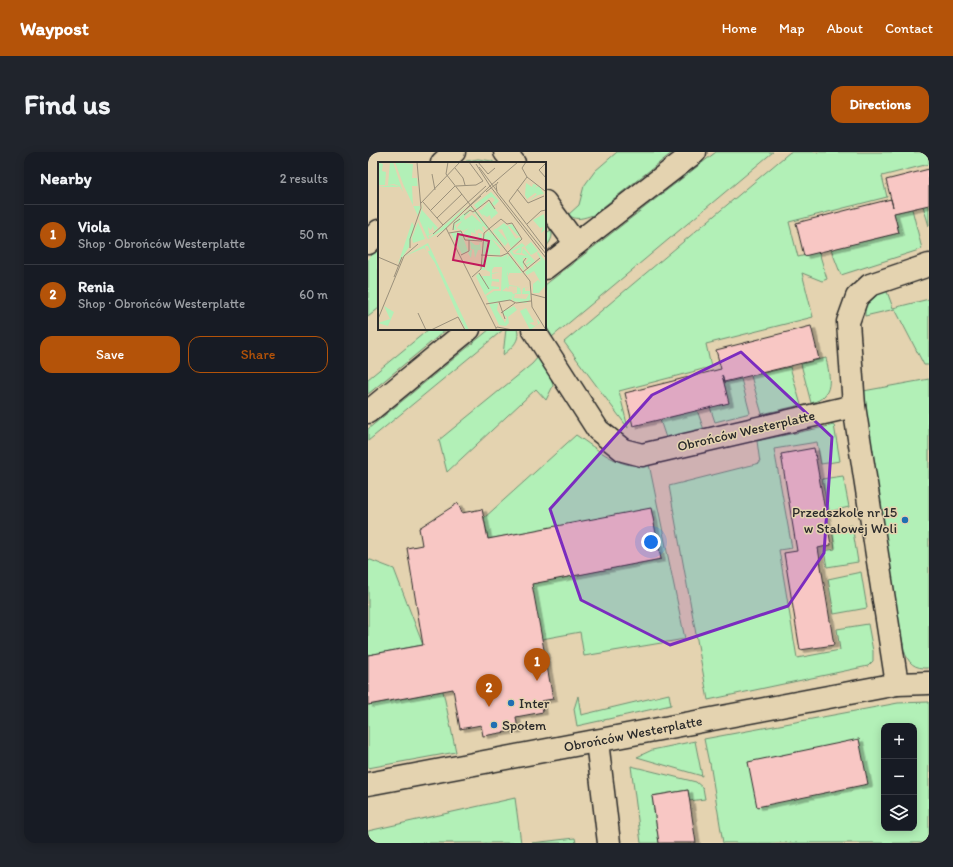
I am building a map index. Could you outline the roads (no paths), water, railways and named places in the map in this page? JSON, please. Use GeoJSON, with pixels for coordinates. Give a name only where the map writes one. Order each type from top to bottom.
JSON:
{"type":"FeatureCollection","features":[{"type":"Feature","properties":{"kind":"street"},"geometry":{"type":"LineString","coordinates":[[443,162],[454,152]]}},
{"type":"Feature","properties":{"kind":"street"},"geometry":{"type":"LineString","coordinates":[[506,152],[513,162]]}},
{"type":"Feature","properties":{"kind":"street"},"geometry":{"type":"LineString","coordinates":[[546,267],[695,152]]}},
{"type":"Feature","properties":{"kind":"street"},"geometry":{"type":"LineString","coordinates":[[546,203],[576,244]]}},
{"type":"Feature","properties":{"kind":"street"},"geometry":{"type":"LineString","coordinates":[[368,243],[378,232]]}},
{"type":"Feature","properties":{"kind":"street"},"geometry":{"type":"LineString","coordinates":[[897,684],[854,406],[848,322],[857,297],[870,285],[929,265]]}},
{"type":"Feature","properties":{"kind":"street"},"geometry":{"type":"LineString","coordinates":[[368,412],[468,330]]}},
{"type":"Feature","properties":{"kind":"street","name":"Obrońców Westerplatte"},"geometry":{"type":"LineString","coordinates":[[534,330],[598,430],[623,450],[642,455],[854,406]]}},
{"type":"Feature","properties":{"kind":"street","name":"Obrońców Westerplatte"},"geometry":{"type":"LineString","coordinates":[[368,784],[897,684],[929,683]]}},
{"type":"Feature","properties":{"kind":"street"},"geometry":{"type":"LineString","coordinates":[[597,741],[609,843]]}},
{"type":"Feature","properties":{"kind":"place","name":"Przedszkole nr 15 w Stalowej Woli"},"geometry":{"type":"Point","coordinates":[905,520]}},
{"type":"Feature","properties":{"kind":"place","name":"Viola"},"geometry":{"type":"Point","coordinates":[537,681]}},
{"type":"Feature","properties":{"kind":"place","name":"Inter"},"geometry":{"type":"Point","coordinates":[511,703]}},
{"type":"Feature","properties":{"kind":"place","name":"Renia"},"geometry":{"type":"Point","coordinates":[489,707]}},
{"type":"Feature","properties":{"kind":"place","name":"Społem"},"geometry":{"type":"Point","coordinates":[494,725]}}]}
